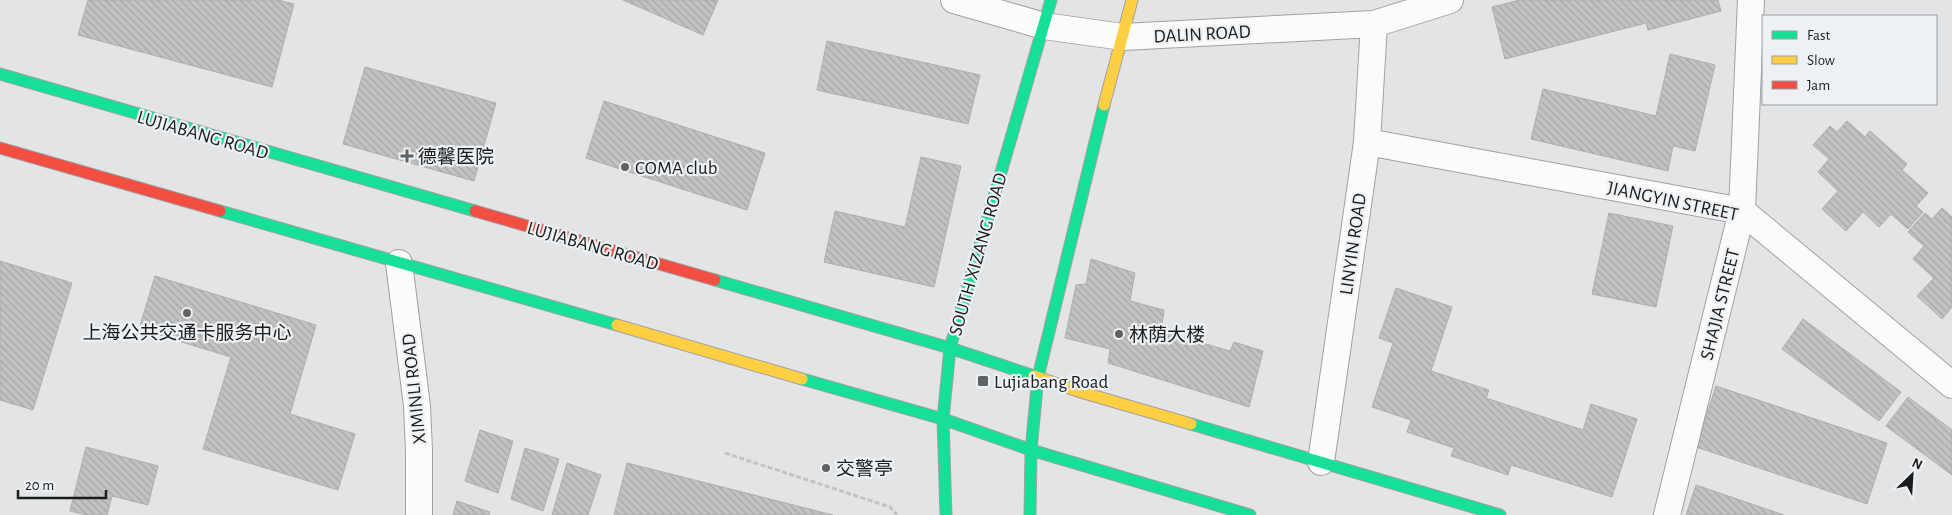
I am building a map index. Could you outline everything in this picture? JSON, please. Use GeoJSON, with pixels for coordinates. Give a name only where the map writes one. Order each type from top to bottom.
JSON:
{"type":"FeatureCollection","features":[{"type":"Feature","properties":{"kind":"main road","name":"SOUTH XIZANG ROAD"},"geometry":{"type":"LineString","coordinates":[[946,515],[942,419],[950,348],[1051,0]]}},
{"type":"Feature","properties":{"kind":"main road"},"geometry":{"type":"LineString","coordinates":[[1030,515],[1031,450],[1038,377],[1094,143],[1132,0]]}},
{"type":"Feature","properties":{"kind":"main road","name":"LUJIABANG ROAD"},"geometry":{"type":"LineString","coordinates":[[0,74],[950,348],[1084,393],[1500,515]]}},
{"type":"Feature","properties":{"kind":"main road"},"geometry":{"type":"LineString","coordinates":[[0,148],[942,419],[1031,450],[1250,515]]}},
{"type":"Feature","properties":{"kind":"street","name":"DALIN ROAD"},"geometry":{"type":"LineString","coordinates":[[954,0],[1044,26],[1123,37],[1374,24],[1450,0]]}},
{"type":"Feature","properties":{"kind":"street","name":"SHAJIA STREET"},"geometry":{"type":"LineString","coordinates":[[1667,515],[1742,212],[1751,0]]}},
{"type":"Feature","properties":{"kind":"street","name":"LINYIN ROAD"},"geometry":{"type":"LineString","coordinates":[[1321,462],[1367,142],[1374,24]]}},
{"type":"Feature","properties":{"kind":"street","name":"JIANGYIN STREET"},"geometry":{"type":"LineString","coordinates":[[1367,142],[1742,212],[1952,386]]}},
{"type":"Feature","properties":{"kind":"street","name":"XIMINLI ROAD"},"geometry":{"type":"LineString","coordinates":[[400,263],[417,406],[419,515]]}},
{"type":"Feature","properties":{"kind":"path"},"geometry":{"type":"LineString","coordinates":[[725,453],[890,507],[897,515]]}},
{"type":"Feature","properties":{"kind":"building"},"geometry":{"type":"Polygon","coordinates":[[[88,0],[278,0],[294,4],[272,87],[78,35],[88,0]]]}},
{"type":"Feature","properties":{"kind":"building"},"geometry":{"type":"Polygon","coordinates":[[[623,0],[718,0],[703,35],[623,0]]]}},
{"type":"Feature","properties":{"kind":"building"},"geometry":{"type":"Polygon","coordinates":[[[1520,0],[1718,0],[1721,11],[1648,30],[1646,23],[1505,59],[1492,7],[1520,0]]]}},
{"type":"Feature","properties":{"kind":"building"},"geometry":{"type":"Polygon","coordinates":[[[827,41],[980,75],[968,124],[817,90],[827,41]]]}},
{"type":"Feature","properties":{"kind":"building"},"geometry":{"type":"Polygon","coordinates":[[[1670,54],[1715,65],[1695,151],[1673,146],[1668,171],[1531,139],[1543,89],[1656,116],[1670,54]]]}},
{"type":"Feature","properties":{"kind":"building"},"geometry":{"type":"Polygon","coordinates":[[[365,67],[496,103],[474,181],[343,144],[365,67]]]}},
{"type":"Feature","properties":{"kind":"building"},"geometry":{"type":"Polygon","coordinates":[[[604,101],[765,153],[747,210],[586,158],[604,101]]]}},
{"type":"Feature","properties":{"kind":"building"},"geometry":{"type":"Polygon","coordinates":[[[1847,121],[1865,137],[1870,131],[1907,164],[1902,170],[1928,193],[1916,206],[1923,212],[1908,229],[1891,214],[1879,227],[1863,212],[1846,231],[1822,209],[1838,191],[1818,172],[1829,159],[1813,145],[1830,126],[1837,132],[1847,121]]]}},
{"type":"Feature","properties":{"kind":"building"},"geometry":{"type":"Polygon","coordinates":[[[921,157],[961,166],[934,287],[824,262],[835,211],[905,227],[921,157]]]}},
{"type":"Feature","properties":{"kind":"building"},"geometry":{"type":"Polygon","coordinates":[[[1942,208],[1952,217],[1952,307],[1942,319],[1917,296],[1934,278],[1913,259],[1924,246],[1908,232],[1925,213],[1932,219],[1942,208]]]}},
{"type":"Feature","properties":{"kind":"building"},"geometry":{"type":"Polygon","coordinates":[[[1609,213],[1673,226],[1656,307],[1592,294],[1609,213]]]}},
{"type":"Feature","properties":{"kind":"building","name":"林荫大楼"},"geometry":{"type":"Polygon","coordinates":[[[1091,259],[1135,273],[1130,301],[1164,310],[1161,331],[1230,351],[1234,342],[1263,351],[1249,407],[1108,363],[1110,349],[1065,338],[1076,285],[1086,284],[1091,259]]]}},
{"type":"Feature","properties":{"kind":"building"},"geometry":{"type":"Polygon","coordinates":[[[0,261],[72,283],[33,410],[0,400],[0,261]]]}},
{"type":"Feature","properties":{"kind":"building"},"geometry":{"type":"Polygon","coordinates":[[[155,276],[316,325],[290,414],[355,434],[338,490],[203,449],[231,357],[139,329],[155,276]]]}},
{"type":"Feature","properties":{"kind":"building"},"geometry":{"type":"Polygon","coordinates":[[[1396,288],[1452,307],[1431,371],[1489,390],[1486,398],[1583,430],[1591,404],[1637,419],[1612,497],[1511,465],[1508,475],[1451,456],[1454,448],[1407,432],[1411,420],[1372,407],[1393,343],[1379,338],[1396,288]]]}},
{"type":"Feature","properties":{"kind":"building"},"geometry":{"type":"Polygon","coordinates":[[[1803,319],[1901,392],[1879,421],[1782,349],[1803,319]]]}},
{"type":"Feature","properties":{"kind":"building"},"geometry":{"type":"Polygon","coordinates":[[[1716,386],[1887,443],[1867,504],[1696,447],[1716,386]]]}},
{"type":"Feature","properties":{"kind":"building"},"geometry":{"type":"Polygon","coordinates":[[[1908,397],[1952,430],[1952,475],[1886,426],[1908,397]]]}},
{"type":"Feature","properties":{"kind":"building"},"geometry":{"type":"Polygon","coordinates":[[[480,430],[513,441],[498,493],[465,481],[480,430]]]}},
{"type":"Feature","properties":{"kind":"building"},"geometry":{"type":"Polygon","coordinates":[[[86,447],[158,466],[148,505],[112,496],[107,515],[86,515],[70,511],[86,447]]]}},
{"type":"Feature","properties":{"kind":"building"},"geometry":{"type":"Polygon","coordinates":[[[525,448],[559,459],[543,511],[511,499],[525,448]]]}},
{"type":"Feature","properties":{"kind":"building"},"geometry":{"type":"Polygon","coordinates":[[[567,463],[601,475],[588,515],[552,515],[567,463]]]}},
{"type":"Feature","properties":{"kind":"building"},"geometry":{"type":"Polygon","coordinates":[[[627,463],[833,515],[614,515],[627,463]]]}},
{"type":"Feature","properties":{"kind":"building"},"geometry":{"type":"Polygon","coordinates":[[[1696,485],[1784,515],[1686,515],[1696,485]]]}},
{"type":"Feature","properties":{"kind":"building"},"geometry":{"type":"Polygon","coordinates":[[[457,501],[490,512],[489,515],[453,515],[457,501]]]}},
{"type":"Feature","properties":{"kind":"traffic: fast"},"geometry":{"type":"LineString","coordinates":[[946,515],[943,419],[950,348],[1051,0]]}},
{"type":"Feature","properties":{"kind":"traffic: fast"},"geometry":{"type":"LineString","coordinates":[[0,74],[475,211]]}},
{"type":"Feature","properties":{"kind":"traffic: fast"},"geometry":{"type":"LineString","coordinates":[[1030,515],[1031,450],[1038,377],[1104,105]]}},
{"type":"Feature","properties":{"kind":"traffic: fast"},"geometry":{"type":"LineString","coordinates":[[220,211],[617,325]]}},
{"type":"Feature","properties":{"kind":"traffic: fast"},"geometry":{"type":"LineString","coordinates":[[715,280],[950,348],[1034,376]]}},
{"type":"Feature","properties":{"kind":"traffic: fast"},"geometry":{"type":"LineString","coordinates":[[802,379],[943,419],[1031,450],[1250,515]]}},
{"type":"Feature","properties":{"kind":"traffic: fast"},"geometry":{"type":"LineString","coordinates":[[1191,424],[1500,515]]}},
{"type":"Feature","properties":{"kind":"traffic: slow"},"geometry":{"type":"LineString","coordinates":[[1104,105],[1132,0]]}},
{"type":"Feature","properties":{"kind":"traffic: slow"},"geometry":{"type":"LineString","coordinates":[[617,325],[802,379]]}},
{"type":"Feature","properties":{"kind":"traffic: slow"},"geometry":{"type":"LineString","coordinates":[[1034,376],[1084,393],[1191,424]]}},
{"type":"Feature","properties":{"kind":"traffic: jam"},"geometry":{"type":"LineString","coordinates":[[0,148],[220,211]]}},
{"type":"Feature","properties":{"kind":"traffic: jam"},"geometry":{"type":"LineString","coordinates":[[475,211],[715,280]]}},
{"type":"Feature","properties":{"kind":"place","name":"德馨医院"},"geometry":{"type":"Point","coordinates":[407,156]}},
{"type":"Feature","properties":{"kind":"place","name":"COMA club"},"geometry":{"type":"Point","coordinates":[625,167]}},
{"type":"Feature","properties":{"kind":"place","name":"上海公共交通卡服务中心"},"geometry":{"type":"Point","coordinates":[187,313]}},
{"type":"Feature","properties":{"kind":"place","name":"林荫大楼"},"geometry":{"type":"Point","coordinates":[1119,334]}},
{"type":"Feature","properties":{"kind":"place","name":"Lujiabang Road"},"geometry":{"type":"Point","coordinates":[983,381]}},
{"type":"Feature","properties":{"kind":"place","name":"交警亭"},"geometry":{"type":"Point","coordinates":[826,468]}}]}
